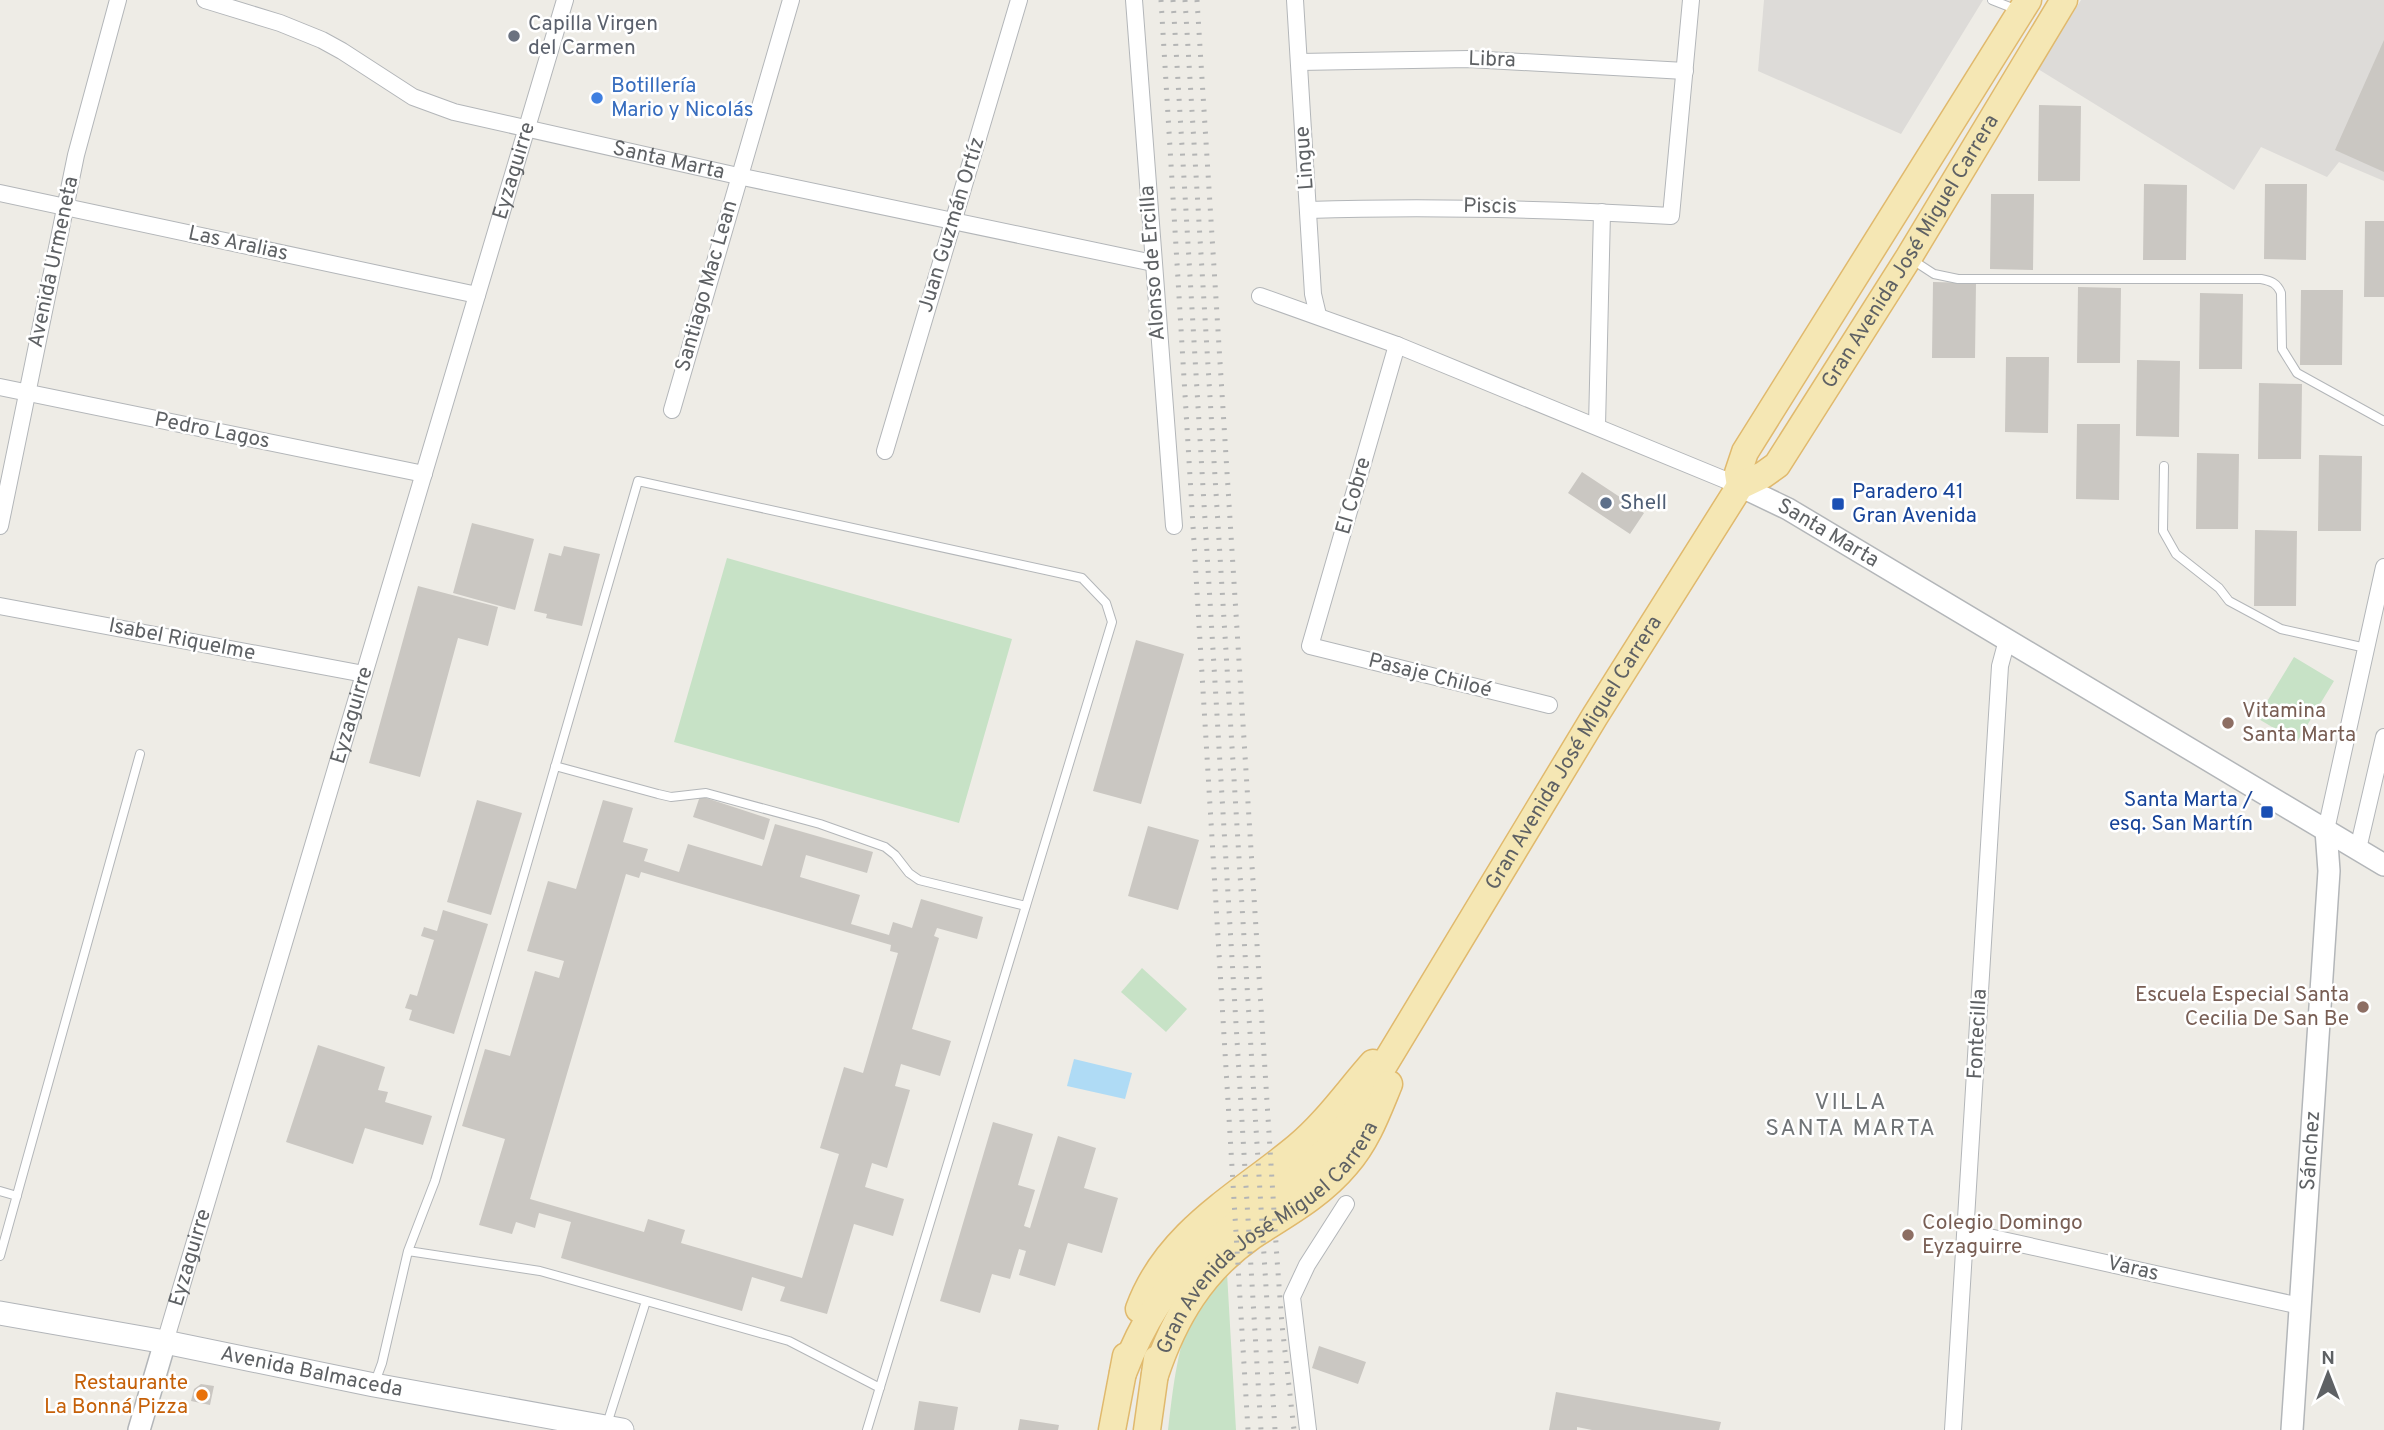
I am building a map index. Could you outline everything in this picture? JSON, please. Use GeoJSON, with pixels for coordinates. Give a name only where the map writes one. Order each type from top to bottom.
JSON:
{"type":"FeatureCollection","features":[{"type":"Feature","properties":{"kind":"main road","name":"Gran Avenida José Miguel Carrera"},"geometry":{"type":"LineString","coordinates":[[1123,1373],[1143,1325],[1166,1290],[1215,1241],[1295,1181],[1338,1139],[1411,1024],[1595,716],[1740,486],[1777,465],[1909,257],[2064,0]]}},
{"type":"Feature","properties":{"kind":"main road","name":"Gran Avenida José Miguel Carrera"},"geometry":{"type":"LineString","coordinates":[[1740,486],[1738,473],[1745,453],[2025,6]]}},
{"type":"Feature","properties":{"kind":"main road","name":"Gran Avenida José Miguel Carrera"},"geometry":{"type":"LineString","coordinates":[[1112,1430],[1129,1341],[1146,1291],[1167,1256],[1211,1213],[1300,1145],[1411,1024]]}},
{"type":"Feature","properties":{"kind":"main road","name":"Gran Avenida José Miguel Carrera"},"geometry":{"type":"LineString","coordinates":[[1155,1374],[1176,1320],[1209,1274],[1234,1250],[1310,1199],[1339,1173],[1359,1148],[1375,1120],[1411,1024]]}},
{"type":"Feature","properties":{"kind":"main road","name":"Gran Avenida José Miguel Carrera"},"geometry":{"type":"LineString","coordinates":[[1147,1430],[1160,1337],[1182,1273]]}},
{"type":"Feature","properties":{"kind":"main road","name":"Avenida Balmaceda"},"geometry":{"type":"LineString","coordinates":[[0,1313],[165,1342],[374,1385],[611,1429]]}},
{"type":"Feature","properties":{"kind":"street","name":"Avenida Urmeneta"},"geometry":{"type":"LineString","coordinates":[[0,526],[86,112],[118,0]]}},
{"type":"Feature","properties":{"kind":"street","name":"Santa Marta"},"geometry":{"type":"LineString","coordinates":[[205,0],[280,23],[322,40],[399,89],[433,105],[526,129],[738,176],[1153,263]]}},
{"type":"Feature","properties":{"kind":"street","name":"Eyzaguirre"},"geometry":{"type":"LineString","coordinates":[[139,1430],[565,0]]}},
{"type":"Feature","properties":{"kind":"street","name":"Santiago Mac Lean"},"geometry":{"type":"LineString","coordinates":[[672,410],[791,0]]}},
{"type":"Feature","properties":{"kind":"street","name":"Juan Guzmán Ortíz"},"geometry":{"type":"LineString","coordinates":[[884,451],[1019,0]]}},
{"type":"Feature","properties":{"kind":"street","name":"Alonso de Ercilla"},"geometry":{"type":"LineString","coordinates":[[1134,0],[1174,526]]}},
{"type":"Feature","properties":{"kind":"street","name":"Lingue"},"geometry":{"type":"LineString","coordinates":[[1295,0],[1313,294],[1318,315]]}},
{"type":"Feature","properties":{"kind":"street"},"geometry":{"type":"LineString","coordinates":[[1685,71],[1691,0]]}},
{"type":"Feature","properties":{"kind":"street","name":"Libra"},"geometry":{"type":"LineString","coordinates":[[1299,62],[1469,59],[1685,71]]}},
{"type":"Feature","properties":{"kind":"street","name":"Piscis"},"geometry":{"type":"LineString","coordinates":[[1308,210],[1458,207],[1671,216],[1685,71]]}},
{"type":"Feature","properties":{"kind":"street","name":"Las Aralias"},"geometry":{"type":"LineString","coordinates":[[0,193],[477,295]]}},
{"type":"Feature","properties":{"kind":"street"},"geometry":{"type":"LineString","coordinates":[[1597,426],[1602,212]]}},
{"type":"Feature","properties":{"kind":"street","name":"Santa Marta"},"geometry":{"type":"LineString","coordinates":[[1260,296],[1397,345],[1597,426],[1788,509],[2384,864]]}},
{"type":"Feature","properties":{"kind":"street","name":"El Cobre"},"geometry":{"type":"LineString","coordinates":[[1310,646],[1397,345]]}},
{"type":"Feature","properties":{"kind":"street","name":"Pedro Lagos"},"geometry":{"type":"LineString","coordinates":[[0,387],[424,474]]}},
{"type":"Feature","properties":{"kind":"street","name":"Sánchez"},"geometry":{"type":"LineString","coordinates":[[2291,1430],[2329,871],[2326,830],[2384,567]]}},
{"type":"Feature","properties":{"kind":"street","name":"Isabel Riquelme"},"geometry":{"type":"LineString","coordinates":[[0,606],[364,674]]}},
{"type":"Feature","properties":{"kind":"street","name":"Fontecilla"},"geometry":{"type":"LineString","coordinates":[[1953,1430],[2000,666],[2007,640]]}},
{"type":"Feature","properties":{"kind":"street","name":"Pasaje Chiloé"},"geometry":{"type":"LineString","coordinates":[[1310,646],[1549,705]]}},
{"type":"Feature","properties":{"kind":"street"},"geometry":{"type":"LineString","coordinates":[[2329,871],[2358,849],[2384,737]]}},
{"type":"Feature","properties":{"kind":"street"},"geometry":{"type":"LineString","coordinates":[[1308,1430],[1292,1297],[1307,1265],[1346,1204]]}},
{"type":"Feature","properties":{"kind":"street","name":"Varas"},"geometry":{"type":"LineString","coordinates":[[1966,1232],[2300,1306]]}},
{"type":"Feature","properties":{"kind":"lane"},"geometry":{"type":"LineString","coordinates":[[1992,0],[2025,6]]}},
{"type":"Feature","properties":{"kind":"lane"},"geometry":{"type":"LineString","coordinates":[[1909,257],[1934,274],[1958,279],[2271,281],[2278,286],[2281,293],[2282,349],[2297,373],[2384,421]]}},
{"type":"Feature","properties":{"kind":"lane"},"geometry":{"type":"LineString","coordinates":[[2164,467],[2163,531],[2176,554],[2219,588],[2229,601],[2281,629],[2366,649]]}},
{"type":"Feature","properties":{"kind":"lane"},"geometry":{"type":"LineString","coordinates":[[374,1385],[382,1363],[408,1251],[435,1181],[638,481],[1082,578],[1106,603],[1112,622],[867,1430]]}},
{"type":"Feature","properties":{"kind":"lane"},"geometry":{"type":"LineString","coordinates":[[0,1256],[140,754]]}},
{"type":"Feature","properties":{"kind":"lane"},"geometry":{"type":"LineString","coordinates":[[555,766],[671,797],[706,793],[821,824],[884,847],[919,880],[1026,906]]}},
{"type":"Feature","properties":{"kind":"lane"},"geometry":{"type":"LineString","coordinates":[[0,1191],[17,1196]]}},
{"type":"Feature","properties":{"kind":"lane"},"geometry":{"type":"LineString","coordinates":[[408,1251],[540,1271],[789,1341],[880,1388]]}},
{"type":"Feature","properties":{"kind":"lane"},"geometry":{"type":"LineString","coordinates":[[611,1429],[646,1301]]}},
{"type":"Feature","properties":{"kind":"shaded area"},"geometry":{"type":"Polygon","coordinates":[[[1764,0],[1983,0],[1901,134],[1758,71],[1764,0]]]}},
{"type":"Feature","properties":{"kind":"shaded area"},"geometry":{"type":"Polygon","coordinates":[[[2081,0],[2384,0],[2384,181],[2339,162],[2327,177],[2261,147],[2234,190],[2038,69],[2081,0]]]}},
{"type":"Feature","properties":{"kind":"green space"},"geometry":{"type":"Polygon","coordinates":[[[727,558],[1012,639],[959,823],[674,742],[727,558]]]}},
{"type":"Feature","properties":{"kind":"green space"},"geometry":{"type":"Polygon","coordinates":[[[2294,657],[2334,681],[2297,742],[2257,718],[2294,657]]]}},
{"type":"Feature","properties":{"kind":"green space"},"geometry":{"type":"Polygon","coordinates":[[[1142,968],[1187,1009],[1166,1032],[1121,992],[1142,968]]]}},
{"type":"Feature","properties":{"kind":"green space"},"geometry":{"type":"Polygon","coordinates":[[[1227,1273],[1236,1430],[1168,1430],[1177,1366],[1190,1320],[1203,1297],[1227,1273]]]}},
{"type":"Feature","properties":{"kind":"water"},"geometry":{"type":"Polygon","coordinates":[[[1074,1059],[1132,1073],[1125,1099],[1067,1086],[1074,1059]]]}},
{"type":"Feature","properties":{"kind":"building"},"geometry":{"type":"Polygon","coordinates":[[[2384,40],[2384,172],[2335,150],[2384,40]]]}},
{"type":"Feature","properties":{"kind":"building"},"geometry":{"type":"Polygon","coordinates":[[[2039,105],[2081,106],[2080,181],[2038,181],[2039,105]]]}},
{"type":"Feature","properties":{"kind":"building"},"geometry":{"type":"Polygon","coordinates":[[[2144,184],[2187,185],[2186,260],[2143,260],[2144,184]]]}},
{"type":"Feature","properties":{"kind":"building"},"geometry":{"type":"Polygon","coordinates":[[[2265,184],[2307,184],[2306,260],[2264,259],[2265,184]]]}},
{"type":"Feature","properties":{"kind":"building"},"geometry":{"type":"Polygon","coordinates":[[[1991,194],[2034,194],[2033,270],[1990,269],[1991,194]]]}},
{"type":"Feature","properties":{"kind":"building"},"geometry":{"type":"Polygon","coordinates":[[[2365,221],[2384,221],[2384,297],[2364,297],[2365,221]]]}},
{"type":"Feature","properties":{"kind":"building"},"geometry":{"type":"Polygon","coordinates":[[[1933,282],[1976,283],[1975,358],[1932,358],[1933,282]]]}},
{"type":"Feature","properties":{"kind":"building"},"geometry":{"type":"Polygon","coordinates":[[[2078,287],[2121,288],[2120,363],[2077,363],[2078,287]]]}},
{"type":"Feature","properties":{"kind":"building"},"geometry":{"type":"Polygon","coordinates":[[[2301,290],[2343,290],[2342,365],[2300,365],[2301,290]]]}},
{"type":"Feature","properties":{"kind":"building"},"geometry":{"type":"Polygon","coordinates":[[[2200,293],[2243,294],[2242,369],[2199,369],[2200,293]]]}},
{"type":"Feature","properties":{"kind":"building"},"geometry":{"type":"Polygon","coordinates":[[[2006,357],[2049,357],[2048,433],[2005,432],[2006,357]]]}},
{"type":"Feature","properties":{"kind":"building"},"geometry":{"type":"Polygon","coordinates":[[[2137,360],[2180,361],[2179,437],[2136,436],[2137,360]]]}},
{"type":"Feature","properties":{"kind":"building"},"geometry":{"type":"Polygon","coordinates":[[[2259,383],[2302,384],[2301,459],[2258,459],[2259,383]]]}},
{"type":"Feature","properties":{"kind":"building"},"geometry":{"type":"Polygon","coordinates":[[[2077,424],[2120,424],[2119,500],[2076,499],[2077,424]]]}},
{"type":"Feature","properties":{"kind":"building"},"geometry":{"type":"Polygon","coordinates":[[[2197,453],[2239,454],[2238,529],[2196,529],[2197,453]]]}},
{"type":"Feature","properties":{"kind":"building"},"geometry":{"type":"Polygon","coordinates":[[[2319,455],[2362,456],[2361,531],[2318,531],[2319,455]]]}},
{"type":"Feature","properties":{"kind":"building","name":"Shell"},"geometry":{"type":"Polygon","coordinates":[[[1582,472],[1644,513],[1630,534],[1568,493],[1582,472]]]}},
{"type":"Feature","properties":{"kind":"building"},"geometry":{"type":"Polygon","coordinates":[[[472,523],[534,539],[515,610],[453,593],[472,523]]]}},
{"type":"Feature","properties":{"kind":"building"},"geometry":{"type":"Polygon","coordinates":[[[2255,530],[2297,531],[2296,606],[2254,606],[2255,530]]]}},
{"type":"Feature","properties":{"kind":"building"},"geometry":{"type":"Polygon","coordinates":[[[564,546],[600,554],[582,626],[546,618],[547,614],[534,611],[549,553],[561,556],[564,546]]]}},
{"type":"Feature","properties":{"kind":"building"},"geometry":{"type":"Polygon","coordinates":[[[418,586],[498,607],[488,646],[458,638],[420,777],[369,763],[418,586]]]}},
{"type":"Feature","properties":{"kind":"building"},"geometry":{"type":"Polygon","coordinates":[[[1136,640],[1184,654],[1141,804],[1093,791],[1136,640]]]}},
{"type":"Feature","properties":{"kind":"building"},"geometry":{"type":"Polygon","coordinates":[[[700,796],[770,819],[764,840],[693,817],[700,796]]]}},
{"type":"Feature","properties":{"kind":"building"},"geometry":{"type":"Polygon","coordinates":[[[477,800],[522,813],[491,915],[447,902],[477,800]]]}},
{"type":"Feature","properties":{"kind":"building"},"geometry":{"type":"Polygon","coordinates":[[[603,800],[633,808],[623,842],[648,849],[644,861],[679,872],[688,844],[762,866],[775,824],[873,852],[867,873],[806,855],[800,877],[860,895],[851,924],[889,935],[893,922],[912,928],[921,899],[983,917],[977,939],[937,928],[934,936],[939,938],[912,1029],[951,1041],[940,1076],[901,1064],[895,1086],[910,1090],[887,1168],[872,1163],[865,1187],[904,1199],[893,1236],[854,1224],[827,1314],[780,1301],[785,1287],[752,1277],[742,1311],[561,1258],[571,1222],[539,1213],[535,1228],[516,1222],[512,1234],[479,1225],[505,1139],[462,1126],[485,1049],[510,1056],[535,971],[559,978],[564,961],[527,951],[548,881],[576,889],[603,800]],[[641,872],[639,878],[626,874],[530,1199],[644,1232],[648,1219],[685,1230],[681,1243],[802,1278],[839,1154],[820,1148],[844,1067],[863,1073],[898,953],[890,951],[891,945],[641,872]]]}},
{"type":"Feature","properties":{"kind":"building"},"geometry":{"type":"Polygon","coordinates":[[[1148,826],[1199,840],[1178,910],[1128,896],[1148,826]]]}},
{"type":"Feature","properties":{"kind":"building"},"geometry":{"type":"Polygon","coordinates":[[[443,910],[488,924],[454,1034],[409,1020],[412,1010],[405,1008],[410,994],[417,996],[434,940],[421,936],[424,927],[437,931],[443,910]]]}},
{"type":"Feature","properties":{"kind":"building"},"geometry":{"type":"Polygon","coordinates":[[[318,1045],[385,1067],[378,1090],[388,1092],[385,1102],[432,1116],[423,1145],[365,1128],[353,1164],[286,1142],[318,1045]]]}},
{"type":"Feature","properties":{"kind":"building"},"geometry":{"type":"Polygon","coordinates":[[[993,1122],[1033,1134],[1018,1185],[1035,1190],[1024,1226],[1030,1228],[1058,1136],[1096,1148],[1084,1188],[1118,1198],[1102,1253],[1068,1243],[1055,1286],[1019,1275],[1026,1251],[1019,1249],[1010,1279],[992,1274],[980,1313],[940,1301],[993,1122]]]}},
{"type":"Feature","properties":{"kind":"building"},"geometry":{"type":"Polygon","coordinates":[[[1319,1346],[1366,1362],[1358,1384],[1312,1368],[1319,1346]]]}},
{"type":"Feature","properties":{"kind":"building","name":"Restaurante La Bonná Pizza"},"geometry":{"type":"Polygon","coordinates":[[[201,1384],[214,1386],[210,1405],[191,1401],[194,1389],[201,1384]]]}},
{"type":"Feature","properties":{"kind":"building"},"geometry":{"type":"Polygon","coordinates":[[[1556,1392],[1721,1422],[1719,1430],[1592,1430],[1577,1427],[1577,1430],[1549,1430],[1556,1392]]]}},
{"type":"Feature","properties":{"kind":"building"},"geometry":{"type":"Polygon","coordinates":[[[919,1401],[958,1407],[954,1430],[914,1430],[919,1401]]]}},
{"type":"Feature","properties":{"kind":"building"},"geometry":{"type":"Polygon","coordinates":[[[1020,1419],[1059,1425],[1058,1430],[1018,1430],[1020,1419]]]}},
{"type":"Feature","properties":{"kind":"railway"},"geometry":{"type":"LineString","coordinates":[[1161,0],[1248,1430]]}},
{"type":"Feature","properties":{"kind":"railway"},"geometry":{"type":"LineString","coordinates":[[1173,0],[1261,1430]]}},
{"type":"Feature","properties":{"kind":"railway"},"geometry":{"type":"LineString","coordinates":[[1185,0],[1275,1430]]}},
{"type":"Feature","properties":{"kind":"railway"},"geometry":{"type":"LineString","coordinates":[[1197,0],[1277,1259],[1294,1430]]}},
{"type":"Feature","properties":{"kind":"place","name":"Capilla Virgen del Carmen"},"geometry":{"type":"Point","coordinates":[514,36]}},
{"type":"Feature","properties":{"kind":"place","name":"Botillería Mario y Nicolás"},"geometry":{"type":"Point","coordinates":[597,98]}},
{"type":"Feature","properties":{"kind":"place","name":"Shell"},"geometry":{"type":"Point","coordinates":[1606,503]}},
{"type":"Feature","properties":{"kind":"place","name":"Paradero 41 Gran Avenida"},"geometry":{"type":"Point","coordinates":[1838,504]}},
{"type":"Feature","properties":{"kind":"place","name":"Vitamina Santa Marta"},"geometry":{"type":"Point","coordinates":[2228,723]}},
{"type":"Feature","properties":{"kind":"place","name":"Santa Marta / esq. San Martín"},"geometry":{"type":"Point","coordinates":[2267,812]}},
{"type":"Feature","properties":{"kind":"place","name":"Escuela Especial Santa Cecilia De San Be"},"geometry":{"type":"Point","coordinates":[2363,1007]}},
{"type":"Feature","properties":{"kind":"place","name":"Colegio Domingo Eyzaguirre"},"geometry":{"type":"Point","coordinates":[1908,1235]}},
{"type":"Feature","properties":{"kind":"place","name":"Restaurante La Bonná Pizza"},"geometry":{"type":"Point","coordinates":[202,1395]}},
{"type":"Feature","properties":{"kind":"district","name":"VILLA SANTA MARTA"},"geometry":{"type":"Point","coordinates":[1851,1116]}}]}
